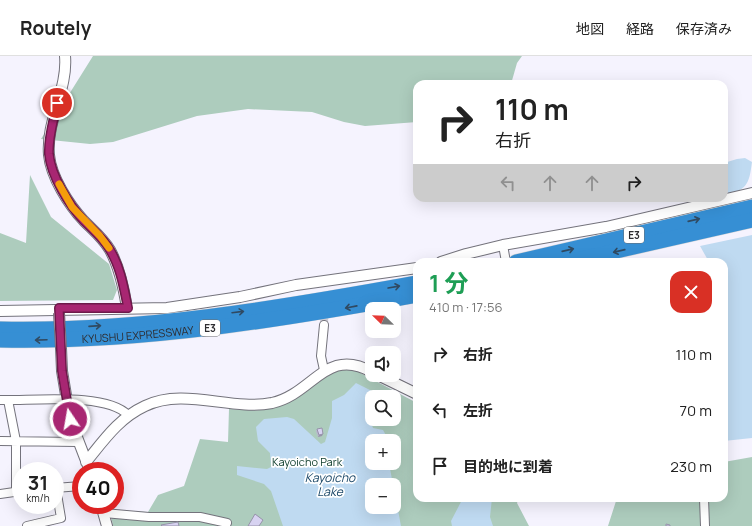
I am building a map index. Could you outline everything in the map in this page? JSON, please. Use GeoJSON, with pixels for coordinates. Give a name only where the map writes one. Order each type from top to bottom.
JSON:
{"type":"FeatureCollection","features":[{"type":"Feature","properties":{"kind":"highway","name":"E3"},"geometry":{"type":"LineString","coordinates":[[533,258],[752,207]]}},
{"type":"Feature","properties":{"kind":"highway","name":"E3"},"geometry":{"type":"LineString","coordinates":[[586,258],[752,220]]}},
{"type":"Feature","properties":{"kind":"highway","name":"KYUSHU EXPRESSWAY"},"geometry":{"type":"LineString","coordinates":[[0,328],[78,327],[155,322],[240,312],[413,284]]}},
{"type":"Feature","properties":{"kind":"highway","name":"KYUSHU EXPRESSWAY"},"geometry":{"type":"LineString","coordinates":[[0,340],[78,339],[156,334],[324,312],[413,296]]}},
{"type":"Feature","properties":{"kind":"street"},"geometry":{"type":"LineString","coordinates":[[65,56],[66,70],[50,138],[49,155],[58,181],[72,207],[100,236],[111,251],[124,285],[128,308]]}},
{"type":"Feature","properties":{"kind":"street"},"geometry":{"type":"LineString","coordinates":[[728,198],[752,192]]}},
{"type":"Feature","properties":{"kind":"street"},"geometry":{"type":"LineString","coordinates":[[454,258],[503,246],[606,227],[710,202]]}},
{"type":"Feature","properties":{"kind":"street"},"geometry":{"type":"LineString","coordinates":[[503,246],[505,258]]}},
{"type":"Feature","properties":{"kind":"street"},"geometry":{"type":"LineString","coordinates":[[0,311],[167,308],[324,285],[413,269]]}},
{"type":"Feature","properties":{"kind":"street"},"geometry":{"type":"LineString","coordinates":[[59,311],[66,399],[78,442],[86,462]]}},
{"type":"Feature","properties":{"kind":"street"},"geometry":{"type":"LineString","coordinates":[[324,325],[321,356],[324,370]]}},
{"type":"Feature","properties":{"kind":"street"},"geometry":{"type":"LineString","coordinates":[[91,462],[114,426],[128,415],[146,405],[164,400],[262,404],[274,402],[291,396],[324,370],[336,365],[359,365],[365,368]]}},
{"type":"Feature","properties":{"kind":"street"},"geometry":{"type":"LineString","coordinates":[[392,382],[413,392]]}},
{"type":"Feature","properties":{"kind":"street"},"geometry":{"type":"LineString","coordinates":[[17,462],[16,441],[4,400],[66,399],[89,401],[122,409],[128,415]]}},
{"type":"Feature","properties":{"kind":"street"},"geometry":{"type":"LineString","coordinates":[[0,440],[78,442]]}},
{"type":"Feature","properties":{"kind":"street"},"geometry":{"type":"LineString","coordinates":[[0,494],[12,492]]}},
{"type":"Feature","properties":{"kind":"street"},"geometry":{"type":"LineString","coordinates":[[704,502],[705,526]]}},
{"type":"Feature","properties":{"kind":"street"},"geometry":{"type":"LineString","coordinates":[[124,513],[149,517],[200,517],[227,524]]}},
{"type":"Feature","properties":{"kind":"street"},"geometry":{"type":"LineString","coordinates":[[27,526],[61,518],[60,514]]}},
{"type":"Feature","properties":{"kind":"street"},"geometry":{"type":"LineString","coordinates":[[104,514],[108,526]]}},
{"type":"Feature","properties":{"kind":"green space"},"geometry":{"type":"Polygon","coordinates":[[[93,56],[522,56],[517,63],[512,80],[413,80],[413,122],[365,126],[344,122],[312,112],[248,109],[197,116],[113,142],[90,144],[41,139],[93,56]]]}},
{"type":"Feature","properties":{"kind":"green space"},"geometry":{"type":"Polygon","coordinates":[[[30,175],[51,217],[109,264],[117,290],[113,300],[0,301],[0,233],[26,243],[30,175]]]}},
{"type":"Feature","properties":{"kind":"green space","name":"Kayoicho Park"},"geometry":{"type":"Polygon","coordinates":[[[340,368],[353,369],[365,375],[365,382],[377,382],[393,390],[365,390],[365,426],[401,426],[401,394],[413,401],[413,502],[517,502],[529,526],[113,526],[111,514],[124,514],[124,511],[148,512],[158,495],[184,486],[200,439],[228,442],[229,409],[266,409],[277,406],[296,397],[340,368]]]}},
{"type":"Feature","properties":{"kind":"green space"},"geometry":{"type":"Polygon","coordinates":[[[752,457],[752,526],[608,526],[616,502],[728,502],[728,461],[752,457]]]}},
{"type":"Feature","properties":{"kind":"water"},"geometry":{"type":"Polygon","coordinates":[[[745,158],[752,162],[750,176],[746,185],[738,191],[728,194],[728,162],[745,158]]]}},
{"type":"Feature","properties":{"kind":"water"},"geometry":{"type":"Polygon","coordinates":[[[752,235],[752,438],[728,441],[728,258],[707,258],[700,246],[752,235]]]}},
{"type":"Feature","properties":{"kind":"water","name":"Kayoicho Lake"},"geometry":{"type":"Polygon","coordinates":[[[356,383],[370,390],[365,390],[365,426],[372,426],[373,428],[383,430],[385,434],[365,434],[365,470],[390,470],[392,478],[365,478],[365,514],[399,514],[401,526],[283,526],[271,491],[264,484],[237,475],[237,466],[267,469],[271,467],[270,453],[258,441],[256,427],[264,419],[287,417],[294,419],[321,444],[325,442],[332,418],[332,401],[344,395],[356,383]]]}},
{"type":"Feature","properties":{"kind":"water"},"geometry":{"type":"Polygon","coordinates":[[[461,502],[492,502],[490,517],[493,526],[452,526],[451,521],[461,502]]]}},
{"type":"Feature","properties":{"kind":"building"},"geometry":{"type":"Polygon","coordinates":[[[322,428],[323,434],[319,435],[317,429],[322,428]]]}},
{"type":"Feature","properties":{"kind":"building"},"geometry":{"type":"Polygon","coordinates":[[[255,514],[263,520],[259,526],[248,526],[255,514]]]}},
{"type":"Feature","properties":{"kind":"building"},"geometry":{"type":"Polygon","coordinates":[[[178,522],[179,526],[161,525],[178,522]]]}},
{"type":"Feature","properties":{"kind":"tunnel"},"geometry":{"type":"LineString","coordinates":[[324,325],[325,290]]}},
{"type":"Feature","properties":{"kind":"slow traffic"},"geometry":{"type":"LineString","coordinates":[[59,184],[72,207],[100,236],[109,248]]}},
{"type":"Feature","properties":{"kind":"route"},"geometry":{"type":"LineString","coordinates":[[57,103],[50,138],[49,155],[58,181],[72,207],[100,236],[111,251],[124,285],[128,308],[59,308],[62,371],[70,419]]}}]}
